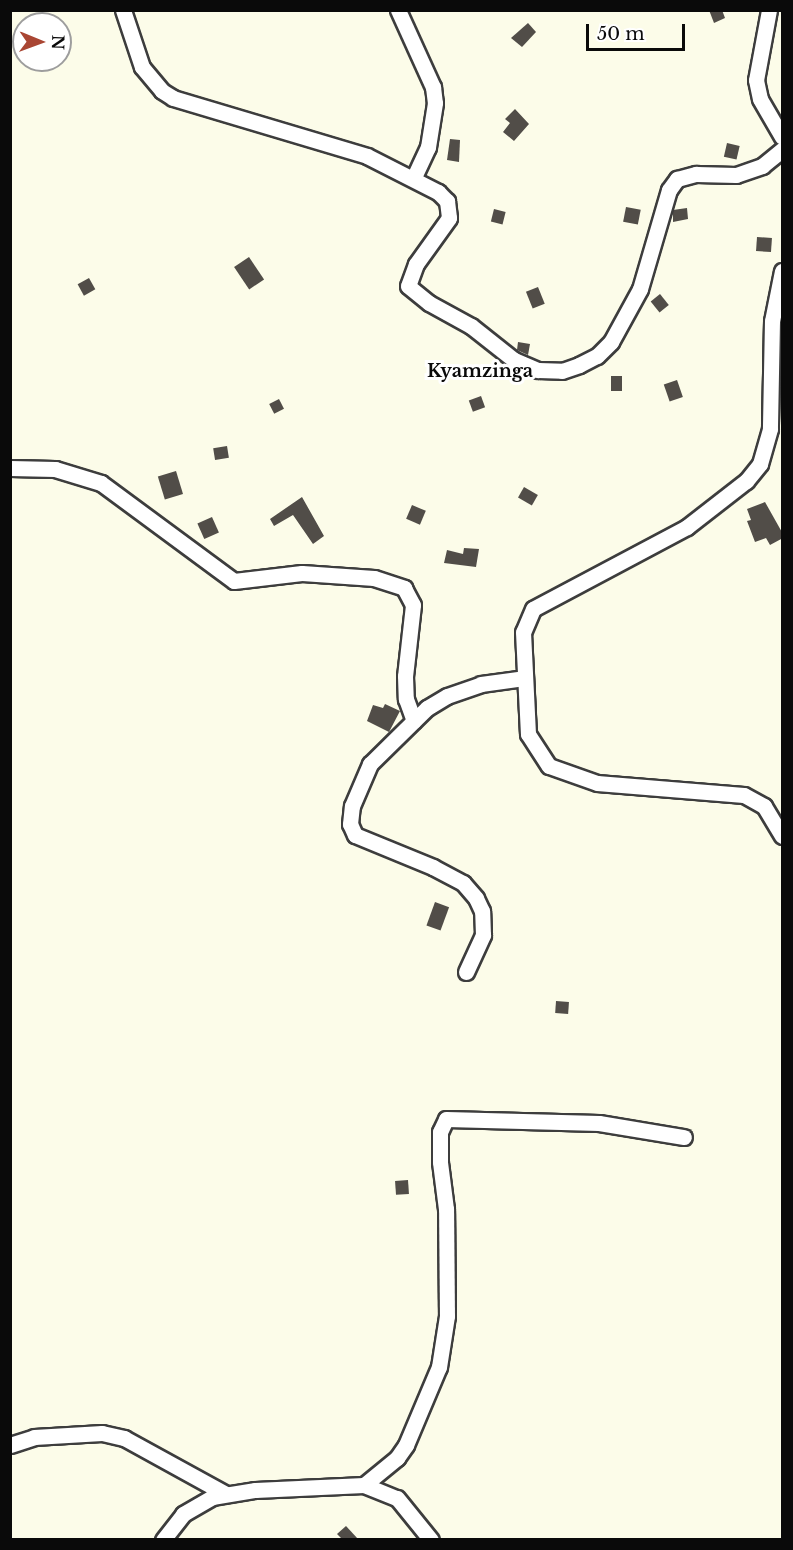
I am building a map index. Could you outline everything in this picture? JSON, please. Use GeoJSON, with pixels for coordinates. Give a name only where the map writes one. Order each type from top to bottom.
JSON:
{"type":"FeatureCollection","features":[{"type":"Feature","properties":{"kind":"street"},"geometry":{"type":"LineString","coordinates":[[123,10],[142,67],[162,91],[173,98],[338,146],[438,192],[450,209],[443,231],[410,276],[408,286],[412,292],[471,326],[514,360],[538,370],[556,372],[597,356],[625,320],[647,270],[672,184],[687,176],[736,175],[752,170],[783,150]]}},
{"type":"Feature","properties":{"kind":"street"},"geometry":{"type":"LineString","coordinates":[[398,10],[433,87],[435,103],[428,147],[413,179]]}},
{"type":"Feature","properties":{"kind":"street"},"geometry":{"type":"LineString","coordinates":[[769,10],[756,80],[760,99],[783,137]]}},
{"type":"Feature","properties":{"kind":"street"},"geometry":{"type":"LineString","coordinates":[[782,834],[764,806],[744,795],[597,783],[549,766],[528,734],[523,632],[533,609],[687,527],[746,481],[760,464],[770,429],[771,332],[783,272]]}},
{"type":"Feature","properties":{"kind":"street"},"geometry":{"type":"LineString","coordinates":[[10,468],[55,469],[101,483],[234,581],[302,573],[374,578],[404,588],[413,605],[405,676],[406,699],[414,721]]}},
{"type":"Feature","properties":{"kind":"street"},"geometry":{"type":"LineString","coordinates":[[466,972],[483,935],[482,911],[476,898],[463,883],[433,867],[355,835],[351,824],[352,806],[370,764],[414,721],[447,696],[481,684],[524,678]]}},
{"type":"Feature","properties":{"kind":"street"},"geometry":{"type":"LineString","coordinates":[[364,1485],[397,1458],[406,1445],[440,1367],[447,1316],[446,1209],[440,1162],[440,1132],[446,1119],[599,1123],[684,1137]]}},
{"type":"Feature","properties":{"kind":"street"},"geometry":{"type":"LineString","coordinates":[[10,1445],[34,1437],[102,1433],[124,1438],[226,1494]]}},
{"type":"Feature","properties":{"kind":"street"},"geometry":{"type":"LineString","coordinates":[[163,1539],[195,1506],[226,1494],[364,1485],[397,1498],[431,1539]]}},
{"type":"Feature","properties":{"kind":"building"},"geometry":{"type":"Polygon","coordinates":[[[709,10],[722,10],[725,18],[714,23],[709,10]]]}},
{"type":"Feature","properties":{"kind":"building"},"geometry":{"type":"Polygon","coordinates":[[[528,23],[536,32],[522,47],[511,38],[528,23]]]}},
{"type":"Feature","properties":{"kind":"building"},"geometry":{"type":"Polygon","coordinates":[[[515,109],[529,124],[514,141],[503,132],[510,123],[505,119],[515,109]]]}},
{"type":"Feature","properties":{"kind":"building"},"geometry":{"type":"Polygon","coordinates":[[[450,139],[460,140],[459,162],[447,160],[450,139]]]}},
{"type":"Feature","properties":{"kind":"building"},"geometry":{"type":"Polygon","coordinates":[[[727,143],[740,146],[737,160],[724,157],[727,143]]]}},
{"type":"Feature","properties":{"kind":"building"},"geometry":{"type":"Polygon","coordinates":[[[626,207],[641,210],[638,225],[623,222],[626,207]]]}},
{"type":"Feature","properties":{"kind":"building"},"geometry":{"type":"Polygon","coordinates":[[[687,208],[688,219],[673,222],[673,210],[687,208]]]}},
{"type":"Feature","properties":{"kind":"building"},"geometry":{"type":"Polygon","coordinates":[[[494,209],[506,212],[502,225],[491,222],[494,209]]]}},
{"type":"Feature","properties":{"kind":"building"},"geometry":{"type":"Polygon","coordinates":[[[757,237],[772,238],[771,252],[756,251],[757,237]]]}},
{"type":"Feature","properties":{"kind":"building"},"geometry":{"type":"Polygon","coordinates":[[[249,257],[264,279],[249,289],[234,267],[249,257]]]}},
{"type":"Feature","properties":{"kind":"building"},"geometry":{"type":"Polygon","coordinates":[[[89,278],[95,289],[84,296],[78,284],[89,278]]]}},
{"type":"Feature","properties":{"kind":"building"},"geometry":{"type":"Polygon","coordinates":[[[538,287],[545,304],[533,309],[526,292],[538,287]]]}},
{"type":"Feature","properties":{"kind":"building"},"geometry":{"type":"Polygon","coordinates":[[[660,294],[669,305],[659,312],[651,302],[660,294]]]}},
{"type":"Feature","properties":{"kind":"building"},"geometry":{"type":"Polygon","coordinates":[[[518,342],[530,344],[528,355],[517,350],[518,342]]]}},
{"type":"Feature","properties":{"kind":"building"},"geometry":{"type":"Polygon","coordinates":[[[611,376],[622,376],[622,391],[611,391],[611,376]]]}},
{"type":"Feature","properties":{"kind":"building"},"geometry":{"type":"Polygon","coordinates":[[[677,380],[683,397],[670,402],[664,385],[677,380]]]}},
{"type":"Feature","properties":{"kind":"building"},"geometry":{"type":"Polygon","coordinates":[[[481,396],[485,407],[473,412],[469,400],[481,396]]]}},
{"type":"Feature","properties":{"kind":"building"},"geometry":{"type":"Polygon","coordinates":[[[279,399],[284,409],[274,414],[269,404],[279,399]]]}},
{"type":"Feature","properties":{"kind":"building"},"geometry":{"type":"Polygon","coordinates":[[[227,446],[229,458],[215,460],[213,448],[227,446]]]}},
{"type":"Feature","properties":{"kind":"building"},"geometry":{"type":"Polygon","coordinates":[[[176,471],[183,494],[165,500],[158,477],[176,471]]]}},
{"type":"Feature","properties":{"kind":"building"},"geometry":{"type":"Polygon","coordinates":[[[524,487],[538,495],[532,505],[518,497],[524,487]]]}},
{"type":"Feature","properties":{"kind":"building"},"geometry":{"type":"Polygon","coordinates":[[[302,497],[324,536],[313,544],[293,515],[274,526],[270,519],[302,497]]]}},
{"type":"Feature","properties":{"kind":"building"},"geometry":{"type":"Polygon","coordinates":[[[765,502],[783,534],[783,538],[770,545],[766,538],[755,542],[747,521],[751,520],[747,509],[765,502]]]}},
{"type":"Feature","properties":{"kind":"building"},"geometry":{"type":"Polygon","coordinates":[[[412,505],[426,511],[420,525],[406,519],[412,505]]]}},
{"type":"Feature","properties":{"kind":"building"},"geometry":{"type":"Polygon","coordinates":[[[212,517],[219,533],[204,539],[197,524],[212,517]]]}},
{"type":"Feature","properties":{"kind":"building"},"geometry":{"type":"Polygon","coordinates":[[[464,548],[479,549],[476,567],[444,563],[447,550],[463,554],[464,548]]]}},
{"type":"Feature","properties":{"kind":"building"},"geometry":{"type":"Polygon","coordinates":[[[385,704],[400,711],[389,732],[367,721],[373,705],[383,708],[385,704]]]}},
{"type":"Feature","properties":{"kind":"building"},"geometry":{"type":"Polygon","coordinates":[[[435,902],[449,907],[441,931],[426,925],[435,902]]]}},
{"type":"Feature","properties":{"kind":"building"},"geometry":{"type":"Polygon","coordinates":[[[556,1001],[569,1002],[568,1014],[555,1013],[556,1001]]]}},
{"type":"Feature","properties":{"kind":"building"},"geometry":{"type":"Polygon","coordinates":[[[408,1180],[409,1194],[396,1195],[395,1181],[408,1180]]]}},
{"type":"Feature","properties":{"kind":"building"},"geometry":{"type":"Polygon","coordinates":[[[346,1526],[358,1539],[342,1539],[337,1534],[346,1526]]]}},
{"type":"Feature","properties":{"kind":"district","name":"Kyamzinga"},"geometry":{"type":"Point","coordinates":[480,371]}}]}
